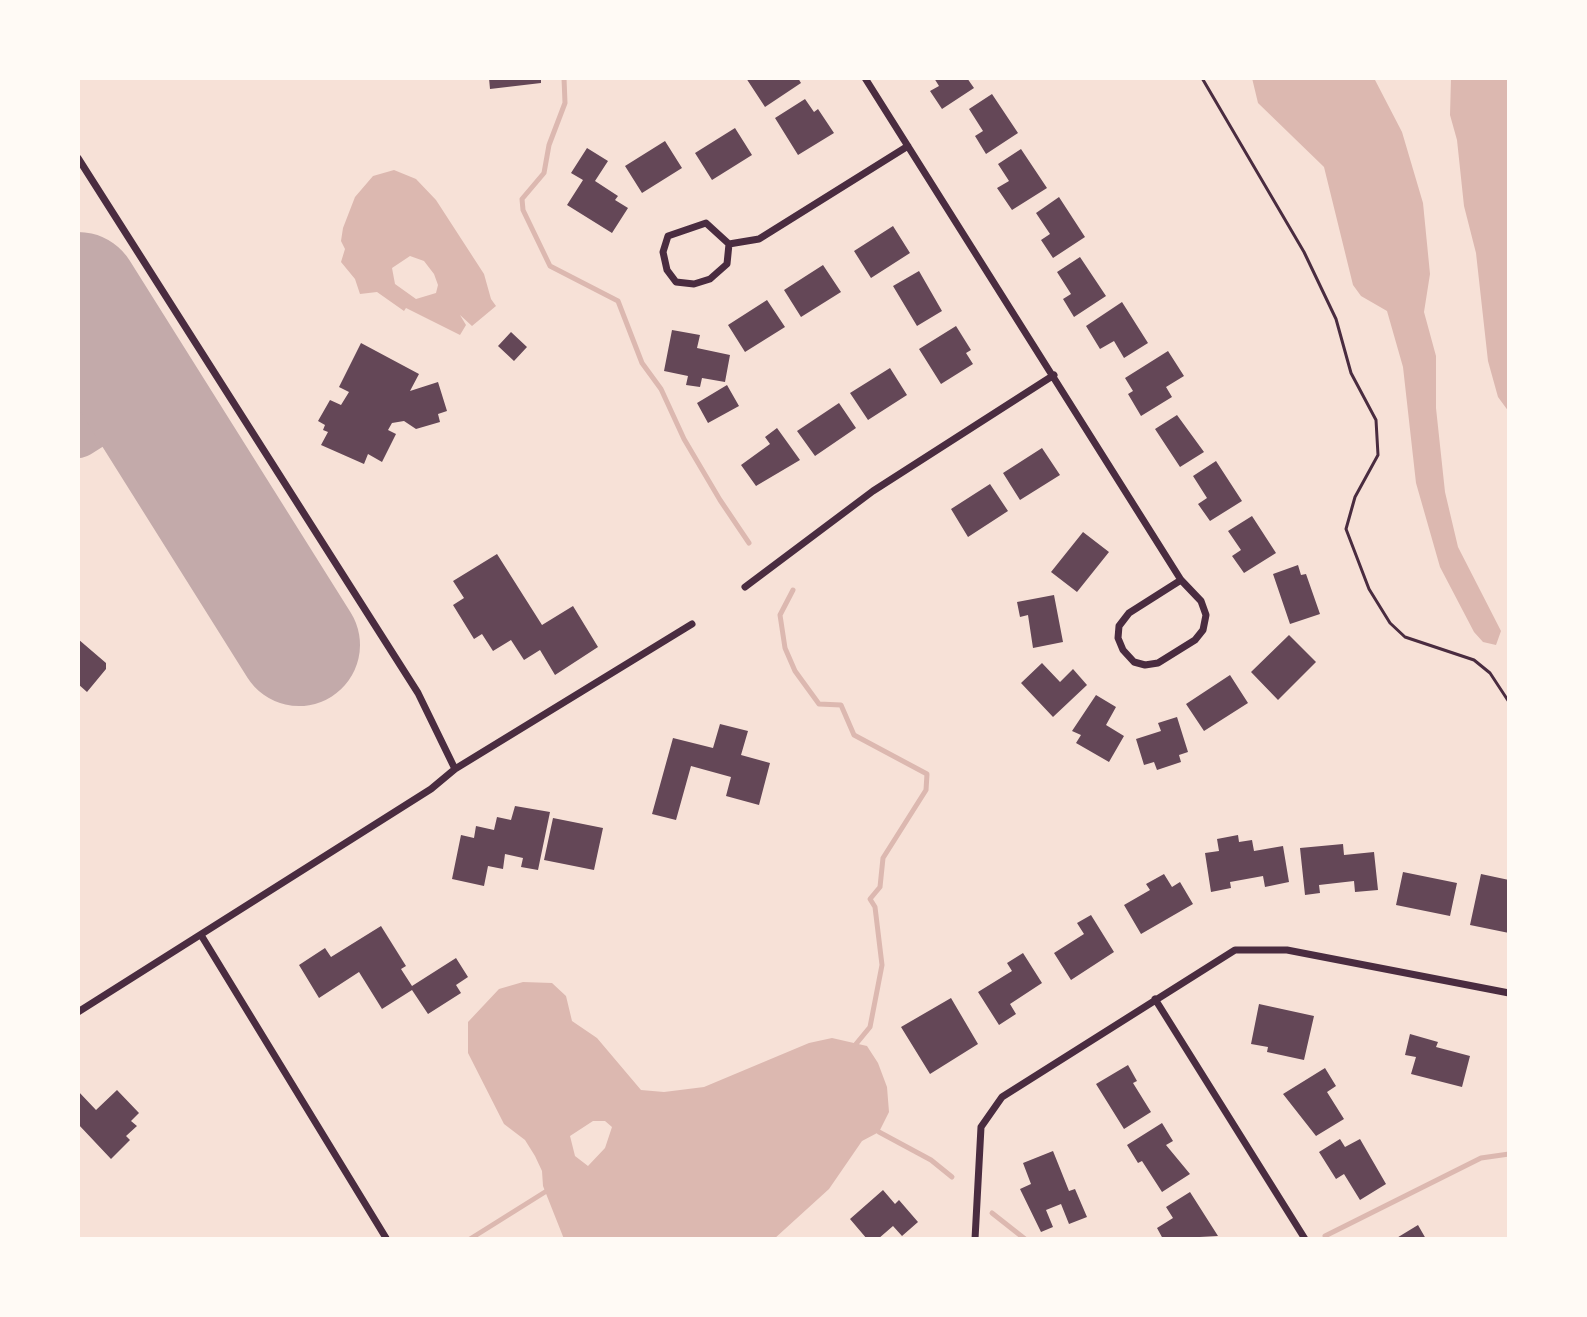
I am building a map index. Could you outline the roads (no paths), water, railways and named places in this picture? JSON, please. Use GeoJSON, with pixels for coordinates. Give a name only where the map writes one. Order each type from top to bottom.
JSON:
{"type":"FeatureCollection","features":[{"type":"Feature","properties":{"kind":"street"},"geometry":{"type":"LineString","coordinates":[[865,78],[1181,580],[1201,601],[1206,615],[1203,630],[1195,640],[1158,663],[1145,665],[1134,662],[1123,650],[1118,638],[1119,626],[1129,613],[1181,580]]}},
{"type":"Feature","properties":{"kind":"street"},"geometry":{"type":"LineString","coordinates":[[729,244],[759,239],[908,146]]}},
{"type":"Feature","properties":{"kind":"street"},"geometry":{"type":"LineString","coordinates":[[78,158],[418,693],[455,769]]}},
{"type":"Feature","properties":{"kind":"street"},"geometry":{"type":"LineString","coordinates":[[706,223],[729,244],[727,264],[710,279],[694,284],[676,282],[667,270],[663,252],[668,236],[706,223]]}},
{"type":"Feature","properties":{"kind":"street"},"geometry":{"type":"LineString","coordinates":[[745,587],[873,491],[1054,375]]}},
{"type":"Feature","properties":{"kind":"street"},"geometry":{"type":"LineString","coordinates":[[78,1012],[431,789],[455,769],[692,624]]}},
{"type":"Feature","properties":{"kind":"street"},"geometry":{"type":"LineString","coordinates":[[201,935],[386,1238]]}},
{"type":"Feature","properties":{"kind":"street"},"geometry":{"type":"LineString","coordinates":[[975,1239],[981,1127],[1002,1097],[1235,950],[1254,947],[1287,950],[1509,993]]}},
{"type":"Feature","properties":{"kind":"street"},"geometry":{"type":"LineString","coordinates":[[1155,999],[1305,1239]]}},
{"type":"Feature","properties":{"kind":"waterway"},"geometry":{"type":"LineString","coordinates":[[564,78],[565,103],[549,145],[544,173],[522,199],[523,210],[550,266],[618,301],[642,363],[661,389],[684,439],[749,543]]}},
{"type":"Feature","properties":{"kind":"waterway"},"geometry":{"type":"LineString","coordinates":[[793,590],[780,615],[785,648],[795,671],[819,704],[841,705],[854,735],[927,774],[926,790],[883,858],[880,887],[870,899],[875,907],[882,965],[870,1027],[856,1044]]}},
{"type":"Feature","properties":{"kind":"waterway"},"geometry":{"type":"LineString","coordinates":[[879,1132],[931,1160],[952,1177]]}},
{"type":"Feature","properties":{"kind":"waterway"},"geometry":{"type":"LineString","coordinates":[[1325,1236],[1481,1158],[1509,1154]]}},
{"type":"Feature","properties":{"kind":"waterway"},"geometry":{"type":"LineString","coordinates":[[470,1239],[545,1192]]}},
{"type":"Feature","properties":{"kind":"waterway"},"geometry":{"type":"LineString","coordinates":[[992,1213],[1025,1239]]}}]}
